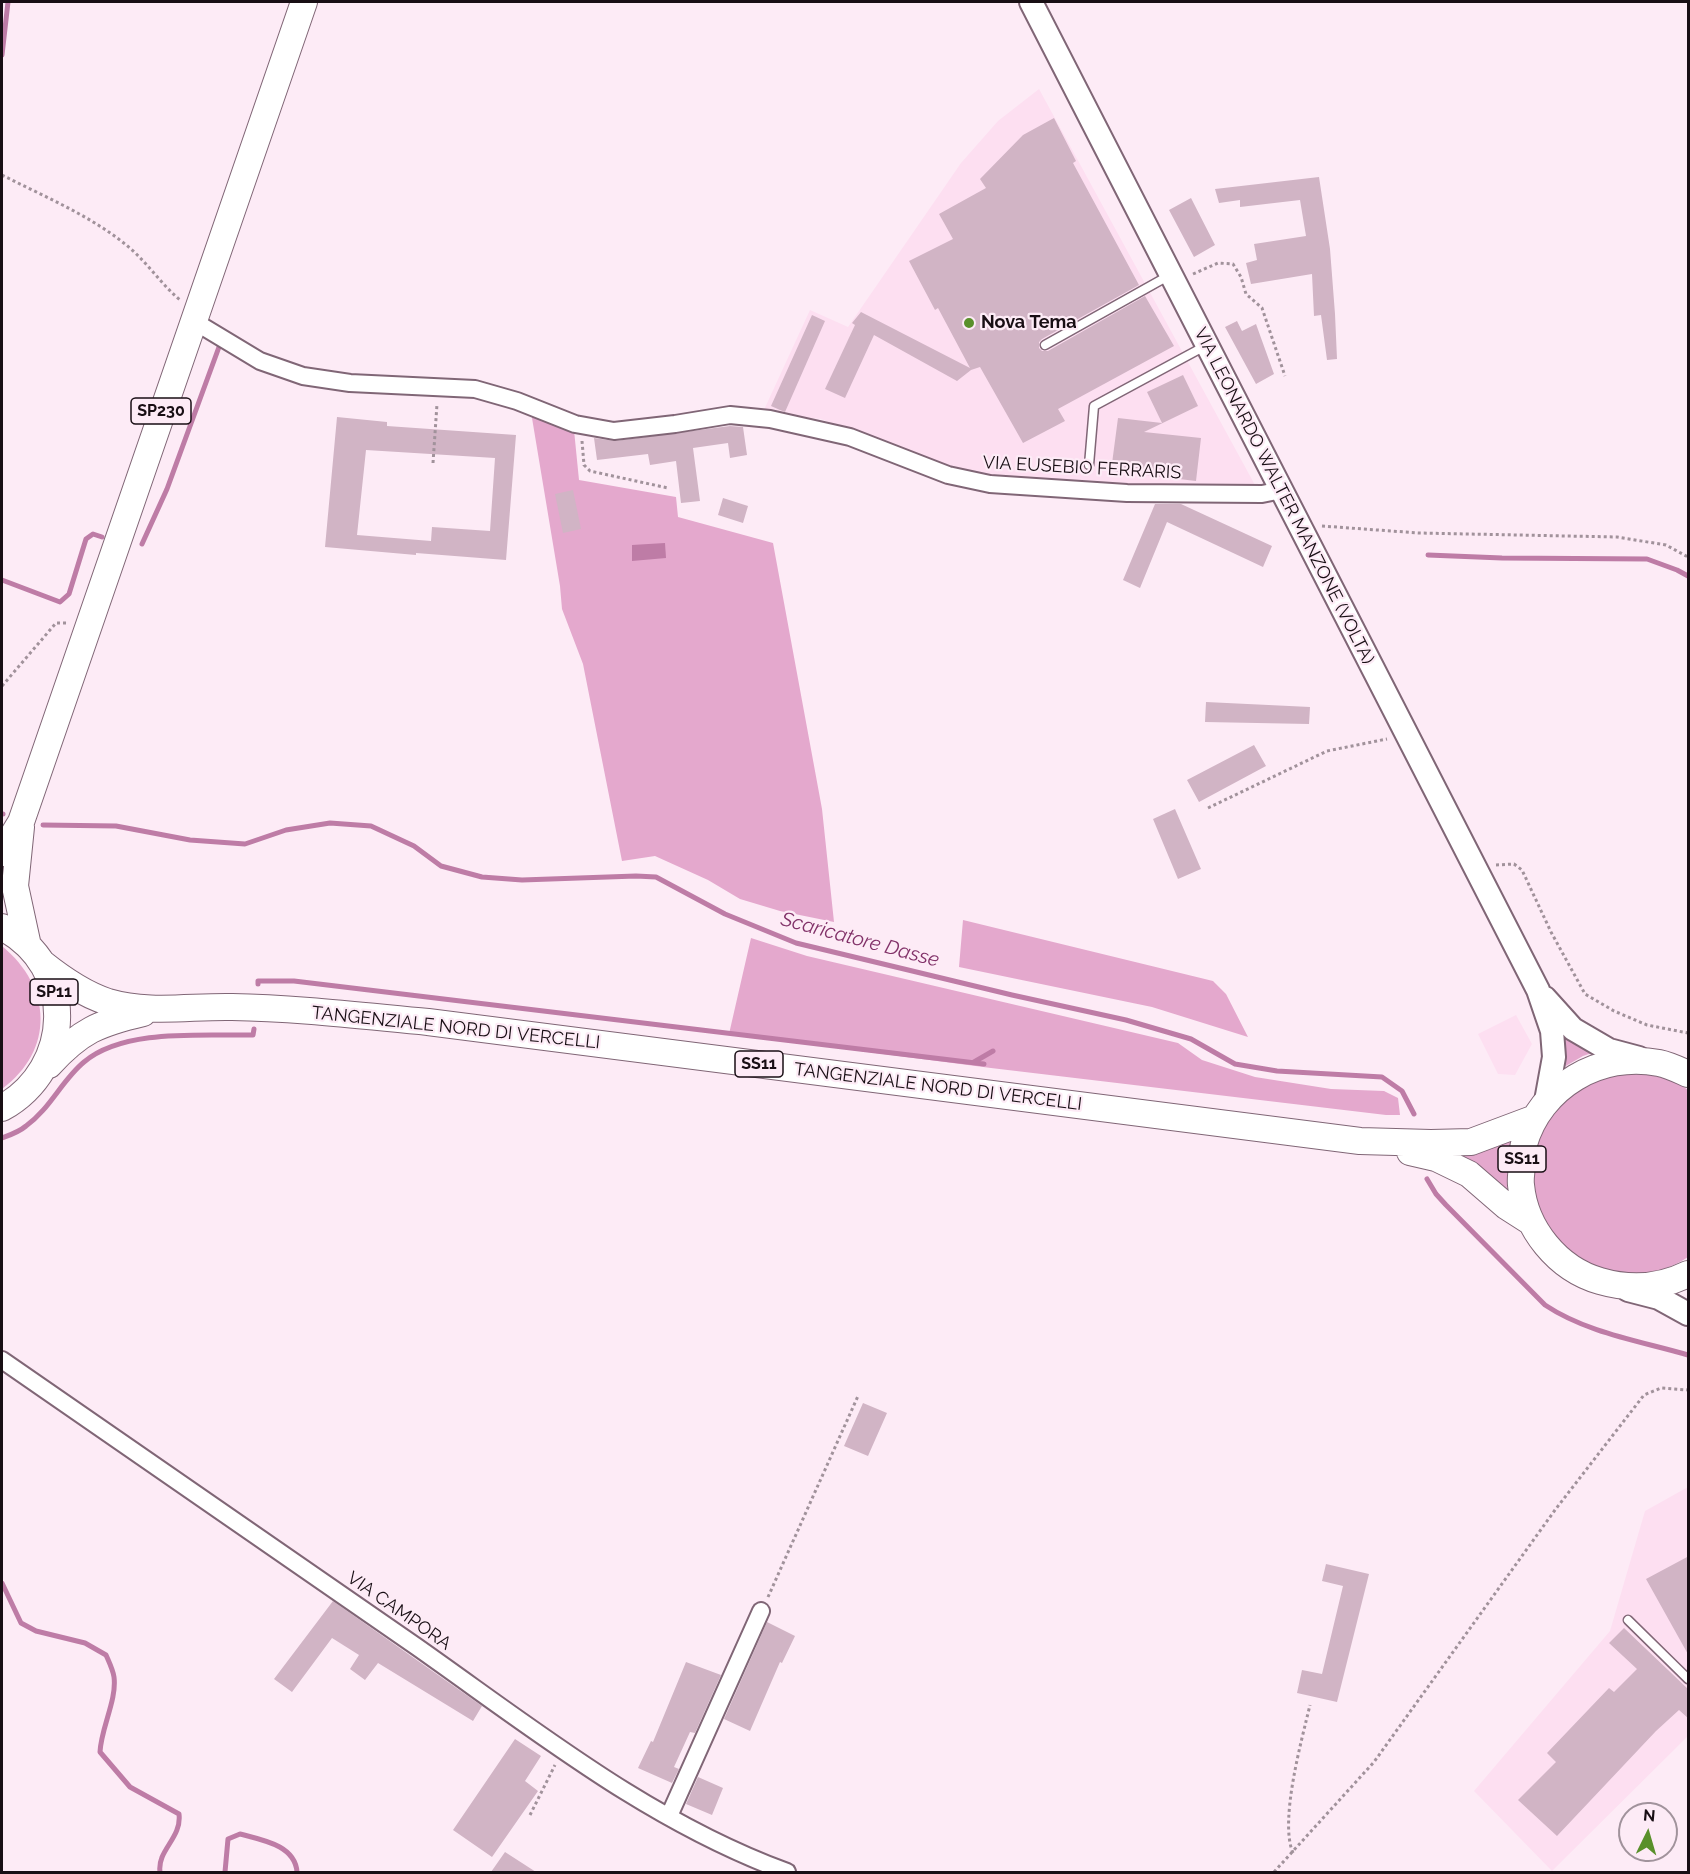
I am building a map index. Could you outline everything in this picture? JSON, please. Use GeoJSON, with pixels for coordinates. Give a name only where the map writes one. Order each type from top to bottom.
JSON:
{"type":"FeatureCollection","features":[{"type":"Feature","properties":{"kind":"main road","name":"SP230"},"geometry":{"type":"LineString","coordinates":[[2,853],[21,822],[304,2]]}},
{"type":"Feature","properties":{"kind":"main road","name":"VIA LEONARDO WALTER MANZONE (VOLTA)"},"geometry":{"type":"LineString","coordinates":[[1031,2],[1538,990],[1552,1031],[1554,1057],[1541,1109]]}},
{"type":"Feature","properties":{"kind":"main road","name":"SP230"},"geometry":{"type":"LineString","coordinates":[[21,822],[15,886],[20,914],[35,954]]}},
{"type":"Feature","properties":{"kind":"main road","name":"TANGENZIALE NORD DI VERCELLI"},"geometry":{"type":"LineString","coordinates":[[2,927],[81,991],[109,1002],[157,1009],[230,1007],[428,1022],[1360,1141],[1436,1158],[1456,1167],[1468,1173],[1506,1206],[1531,1222]]}},
{"type":"Feature","properties":{"kind":"main road","name":"SP11"},"geometry":{"type":"LineString","coordinates":[[2,1108],[28,1089],[40,1074],[50,1056],[55,1038],[56,999],[50,980],[35,954]]}},
{"type":"Feature","properties":{"kind":"main road","name":"VIA LEONARDO WALTER MANZONE (VOLTA)"},"geometry":{"type":"LineString","coordinates":[[1538,990],[1573,1029],[1609,1050],[1658,1062]]}},
{"type":"Feature","properties":{"kind":"main road","name":"TANGENZIALE NORD DI VERCELLI"},"geometry":{"type":"LineString","coordinates":[[40,1074],[75,1038],[92,1028],[157,1009]]}},
{"type":"Feature","properties":{"kind":"main road","name":"TANGENZIALE NORD DI VERCELLI"},"geometry":{"type":"LineString","coordinates":[[1689,1074],[1658,1062],[1608,1063],[1586,1071],[1563,1085],[1541,1109],[1523,1145],[1521,1185],[1531,1222],[1547,1247],[1563,1262],[1586,1277],[1618,1287],[1651,1287],[1668,1284],[1689,1275]]}},
{"type":"Feature","properties":{"kind":"main road","name":"TANGENZIALE NORD DI VERCELLI"},"geometry":{"type":"LineString","coordinates":[[1360,1141],[1470,1142],[1541,1109]]}},
{"type":"Feature","properties":{"kind":"main road"},"geometry":{"type":"LineString","coordinates":[[1618,1287],[1659,1298],[1689,1314]]}},
{"type":"Feature","properties":{"kind":"street","name":"VIA EUSEBIO FERRARIS"},"geometry":{"type":"LineString","coordinates":[[194,317],[260,361],[303,376],[350,382],[475,389],[518,401],[580,425],[614,431],[730,415],[770,419],[850,437],[948,475],[990,484],[1127,493],[1262,494],[1282,490]]}},
{"type":"Feature","properties":{"kind":"street","name":"VIA CAMPORA"},"geometry":{"type":"LineString","coordinates":[[2,1360],[407,1640],[606,1781],[698,1833],[765,1865],[787,1872]]}},
{"type":"Feature","properties":{"kind":"street"},"geometry":{"type":"LineString","coordinates":[[669,1816],[761,1611]]}},
{"type":"Feature","properties":{"kind":"lane"},"geometry":{"type":"LineString","coordinates":[[1045,345],[1173,278]]}},
{"type":"Feature","properties":{"kind":"lane"},"geometry":{"type":"LineString","coordinates":[[1089,465],[1094,406],[1207,345]]}},
{"type":"Feature","properties":{"kind":"lane"},"geometry":{"type":"LineString","coordinates":[[1628,1620],[1689,1679]]}},
{"type":"Feature","properties":{"kind":"path"},"geometry":{"type":"LineString","coordinates":[[2,175],[107,231],[130,248],[194,317]]}},
{"type":"Feature","properties":{"kind":"path"},"geometry":{"type":"LineString","coordinates":[[1173,278],[1218,263],[1233,264],[1241,277],[1246,294],[1262,308],[1285,376]]}},
{"type":"Feature","properties":{"kind":"path"},"geometry":{"type":"LineString","coordinates":[[433,463],[438,387]]}},
{"type":"Feature","properties":{"kind":"path"},"geometry":{"type":"LineString","coordinates":[[580,425],[584,465],[590,471],[668,488]]}},
{"type":"Feature","properties":{"kind":"path"},"geometry":{"type":"LineString","coordinates":[[1299,524],[1419,532],[1617,537],[1666,544],[1689,557]]}},
{"type":"Feature","properties":{"kind":"path"},"geometry":{"type":"LineString","coordinates":[[2,686],[56,623],[89,624]]}},
{"type":"Feature","properties":{"kind":"path"},"geometry":{"type":"LineString","coordinates":[[1208,808],[1327,751],[1407,735]]}},
{"type":"Feature","properties":{"kind":"path"},"geometry":{"type":"LineString","coordinates":[[1479,874],[1495,865],[1514,864],[1522,870],[1551,932],[1586,994],[1614,1011],[1647,1025],[1689,1033]]}},
{"type":"Feature","properties":{"kind":"path"},"geometry":{"type":"LineString","coordinates":[[1274,1872],[1293,1854],[1374,1762],[1555,1510],[1644,1395],[1661,1388],[1689,1390]]}},
{"type":"Feature","properties":{"kind":"path"},"geometry":{"type":"LineString","coordinates":[[761,1611],[858,1396]]}},
{"type":"Feature","properties":{"kind":"path"},"geometry":{"type":"LineString","coordinates":[[1293,1854],[1290,1847],[1290,1807],[1310,1705]]}},
{"type":"Feature","properties":{"kind":"path"},"geometry":{"type":"LineString","coordinates":[[530,1815],[563,1750]]}},
{"type":"Feature","properties":{"kind":"shaded area"},"geometry":{"type":"Polygon","coordinates":[[[1039,89],[1255,485],[1213,488],[1092,483],[979,474],[942,466],[821,419],[763,412],[810,310],[848,327],[961,163],[998,121],[1039,89]]]}},
{"type":"Feature","properties":{"kind":"shaded area"},"geometry":{"type":"Polygon","coordinates":[[[531,412],[574,430],[579,480],[676,497],[678,517],[773,543],[822,809],[834,922],[780,911],[740,899],[708,880],[655,856],[622,861],[583,664],[562,609],[531,412]]]}},
{"type":"Feature","properties":{"kind":"shaded area"},"geometry":{"type":"Polygon","coordinates":[[[665,543],[666,558],[632,561],[632,545],[665,543]]]}},
{"type":"Feature","properties":{"kind":"shaded area"},"geometry":{"type":"Polygon","coordinates":[[[963,920],[1213,981],[1226,994],[1248,1037],[1152,1007],[959,967],[963,920]]]}},
{"type":"Feature","properties":{"kind":"shaded area"},"geometry":{"type":"Polygon","coordinates":[[[751,938],[807,956],[1178,1043],[1202,1060],[1255,1077],[1331,1089],[1384,1091],[1398,1098],[1400,1115],[991,1068],[729,1034],[751,938]]]}},
{"type":"Feature","properties":{"kind":"shaded area"},"geometry":{"type":"Polygon","coordinates":[[[2,946],[19,962],[31,980],[38,999],[41,1018],[38,1037],[31,1056],[19,1073],[2,1089],[2,946]]]}},
{"type":"Feature","properties":{"kind":"shaded area"},"geometry":{"type":"Polygon","coordinates":[[[1516,1015],[1532,1044],[1515,1075],[1498,1074],[1478,1034],[1516,1015]]]}},
{"type":"Feature","properties":{"kind":"shaded area"},"geometry":{"type":"Polygon","coordinates":[[[1562,1028],[1595,1052],[1564,1067],[1565,1048],[1562,1028]]]}},
{"type":"Feature","properties":{"kind":"shaded area"},"geometry":{"type":"Polygon","coordinates":[[[1643,1073],[1675,1081],[1688,1090],[1688,1257],[1657,1271],[1623,1273],[1597,1267],[1575,1256],[1557,1240],[1544,1219],[1536,1197],[1533,1172],[1537,1147],[1547,1123],[1566,1098],[1596,1080],[1643,1073]]]}},
{"type":"Feature","properties":{"kind":"shaded area"},"geometry":{"type":"Polygon","coordinates":[[[1511,1138],[1507,1164],[1507,1190],[1487,1173],[1452,1153],[1511,1138]]]}},
{"type":"Feature","properties":{"kind":"shaded area"},"geometry":{"type":"Polygon","coordinates":[[[1688,1487],[1688,1736],[1622,1802],[1618,1802],[1618,1805],[1552,1871],[1474,1791],[1610,1631],[1645,1511],[1688,1487]]]}},
{"type":"Feature","properties":{"kind":"building"},"geometry":{"type":"Polygon","coordinates":[[[1054,118],[1076,161],[1073,163],[1139,285],[1042,339],[1039,342],[1039,348],[1042,351],[1048,351],[1145,296],[1174,346],[1058,409],[1065,421],[1023,443],[980,367],[971,370],[957,381],[874,335],[845,398],[825,389],[855,325],[852,323],[861,312],[970,368],[938,308],[935,310],[909,261],[953,239],[939,214],[986,188],[980,179],[1023,135],[1054,118]]]}},
{"type":"Feature","properties":{"kind":"building"},"geometry":{"type":"Polygon","coordinates":[[[1319,177],[1330,249],[1337,359],[1327,360],[1321,315],[1314,316],[1312,274],[1251,284],[1246,263],[1257,260],[1254,244],[1306,236],[1300,200],[1240,207],[1240,200],[1219,203],[1215,189],[1319,177]]]}},
{"type":"Feature","properties":{"kind":"building"},"geometry":{"type":"Polygon","coordinates":[[[1191,198],[1215,245],[1194,257],[1169,210],[1191,198]]]}},
{"type":"Feature","properties":{"kind":"building"},"geometry":{"type":"Polygon","coordinates":[[[812,315],[825,321],[785,412],[771,406],[812,315]]]}},
{"type":"Feature","properties":{"kind":"building"},"geometry":{"type":"Polygon","coordinates":[[[1237,321],[1242,331],[1256,324],[1274,374],[1256,384],[1225,327],[1237,321]]]}},
{"type":"Feature","properties":{"kind":"building"},"geometry":{"type":"Polygon","coordinates":[[[1183,375],[1198,406],[1144,432],[1201,438],[1196,481],[1111,471],[1118,418],[1162,423],[1147,392],[1183,375]]]}},
{"type":"Feature","properties":{"kind":"building"},"geometry":{"type":"Polygon","coordinates":[[[337,417],[387,422],[387,426],[516,435],[506,560],[325,547],[337,417]],[[366,450],[357,535],[431,541],[432,527],[490,531],[495,458],[366,450]]]}},
{"type":"Feature","properties":{"kind":"building"},"geometry":{"type":"Polygon","coordinates":[[[730,426],[743,427],[747,455],[730,458],[728,443],[693,448],[700,501],[681,503],[676,461],[650,465],[648,454],[597,460],[594,438],[615,441],[730,426]]]}},
{"type":"Feature","properties":{"kind":"building"},"geometry":{"type":"Polygon","coordinates":[[[573,490],[581,529],[563,533],[555,494],[573,490]]]}},
{"type":"Feature","properties":{"kind":"building"},"geometry":{"type":"Polygon","coordinates":[[[723,498],[748,506],[743,523],[718,515],[723,498]]]}},
{"type":"Feature","properties":{"kind":"building"},"geometry":{"type":"Polygon","coordinates":[[[1155,504],[1181,504],[1272,546],[1263,567],[1167,522],[1140,588],[1123,580],[1155,504]]]}},
{"type":"Feature","properties":{"kind":"building"},"geometry":{"type":"Polygon","coordinates":[[[1206,702],[1310,707],[1309,724],[1205,722],[1206,702]]]}},
{"type":"Feature","properties":{"kind":"building"},"geometry":{"type":"Polygon","coordinates":[[[1254,745],[1266,766],[1199,802],[1187,780],[1254,745]]]}},
{"type":"Feature","properties":{"kind":"building"},"geometry":{"type":"Polygon","coordinates":[[[1175,809],[1201,869],[1178,879],[1153,819],[1175,809]]]}},
{"type":"Feature","properties":{"kind":"building"},"geometry":{"type":"Polygon","coordinates":[[[863,1403],[887,1413],[868,1456],[844,1446],[863,1403]]]}},
{"type":"Feature","properties":{"kind":"building"},"geometry":{"type":"Polygon","coordinates":[[[1689,1556],[1689,1656],[1646,1579],[1689,1556]]]}},
{"type":"Feature","properties":{"kind":"building"},"geometry":{"type":"Polygon","coordinates":[[[1326,1564],[1369,1574],[1337,1702],[1297,1693],[1302,1670],[1322,1674],[1343,1586],[1322,1581],[1326,1564]]]}},
{"type":"Feature","properties":{"kind":"building"},"geometry":{"type":"Polygon","coordinates":[[[333,1601],[482,1706],[473,1721],[378,1663],[365,1680],[350,1669],[359,1655],[332,1638],[292,1692],[274,1679],[333,1601]]]}},
{"type":"Feature","properties":{"kind":"building"},"geometry":{"type":"Polygon","coordinates":[[[767,1622],[795,1636],[782,1663],[780,1662],[750,1731],[724,1719],[767,1622]]]}},
{"type":"Feature","properties":{"kind":"building"},"geometry":{"type":"Polygon","coordinates":[[[1624,1628],[1689,1690],[1689,1719],[1679,1710],[1656,1731],[1557,1836],[1518,1800],[1556,1762],[1547,1753],[1609,1688],[1614,1692],[1637,1669],[1609,1643],[1624,1628]]]}},
{"type":"Feature","properties":{"kind":"building"},"geometry":{"type":"Polygon","coordinates":[[[686,1662],[721,1675],[695,1733],[690,1732],[674,1767],[679,1769],[672,1783],[638,1768],[651,1741],[653,1742],[686,1662]]]}},
{"type":"Feature","properties":{"kind":"building"},"geometry":{"type":"Polygon","coordinates":[[[515,1739],[541,1756],[525,1781],[538,1791],[492,1857],[453,1830],[515,1739]]]}},
{"type":"Feature","properties":{"kind":"building"},"geometry":{"type":"Polygon","coordinates":[[[698,1777],[723,1788],[712,1815],[686,1804],[698,1777]]]}},
{"type":"Feature","properties":{"kind":"building"},"geometry":{"type":"Polygon","coordinates":[[[505,1852],[536,1872],[491,1872],[505,1852]]]}},
{"type":"Feature","properties":{"kind":"waterway"},"geometry":{"type":"LineString","coordinates":[[2,55],[8,2]]}},
{"type":"Feature","properties":{"kind":"waterway"},"geometry":{"type":"LineString","coordinates":[[142,544],[167,489],[219,347]]}},
{"type":"Feature","properties":{"kind":"waterway"},"geometry":{"type":"LineString","coordinates":[[2,580],[60,602],[69,594],[86,539],[93,534],[102,537]]}},
{"type":"Feature","properties":{"kind":"waterway"},"geometry":{"type":"LineString","coordinates":[[1428,555],[1647,559],[1688,576]]}},
{"type":"Feature","properties":{"kind":"waterway","name":"Scaricatore Dasse"},"geometry":{"type":"LineString","coordinates":[[43,825],[116,826],[190,840],[245,844],[286,830],[330,823],[371,826],[414,846],[441,866],[482,877],[522,880],[656,877],[725,914],[796,943],[1126,1020],[1191,1039],[1235,1064],[1277,1071],[1382,1077],[1402,1091],[1414,1114]]}},
{"type":"Feature","properties":{"kind":"waterway"},"geometry":{"type":"LineString","coordinates":[[258,984],[258,981],[294,981],[984,1064]]}},
{"type":"Feature","properties":{"kind":"waterway"},"geometry":{"type":"LineString","coordinates":[[2,1138],[20,1130],[34,1119],[76,1069],[101,1051],[142,1039],[189,1035],[253,1035],[254,1029]]}},
{"type":"Feature","properties":{"kind":"waterway"},"geometry":{"type":"LineString","coordinates":[[974,1062],[993,1051]]}},
{"type":"Feature","properties":{"kind":"waterway","name":"Scaricatore Dasse"},"geometry":{"type":"LineString","coordinates":[[1427,1179],[1446,1205],[1545,1305],[1578,1323],[1688,1355]]}},
{"type":"Feature","properties":{"kind":"waterway"},"geometry":{"type":"LineString","coordinates":[[2,1583],[21,1623],[36,1631],[85,1643],[106,1655],[111,1666],[114,1686],[100,1752],[130,1787],[179,1814],[177,1830],[162,1857],[160,1872]]}},
{"type":"Feature","properties":{"kind":"waterway"},"geometry":{"type":"LineString","coordinates":[[225,1872],[228,1839],[240,1834],[276,1845],[284,1850],[295,1863],[297,1872]]}},
{"type":"Feature","properties":{"kind":"place","name":"Nova Tema"},"geometry":{"type":"Point","coordinates":[969,323]}}]}
